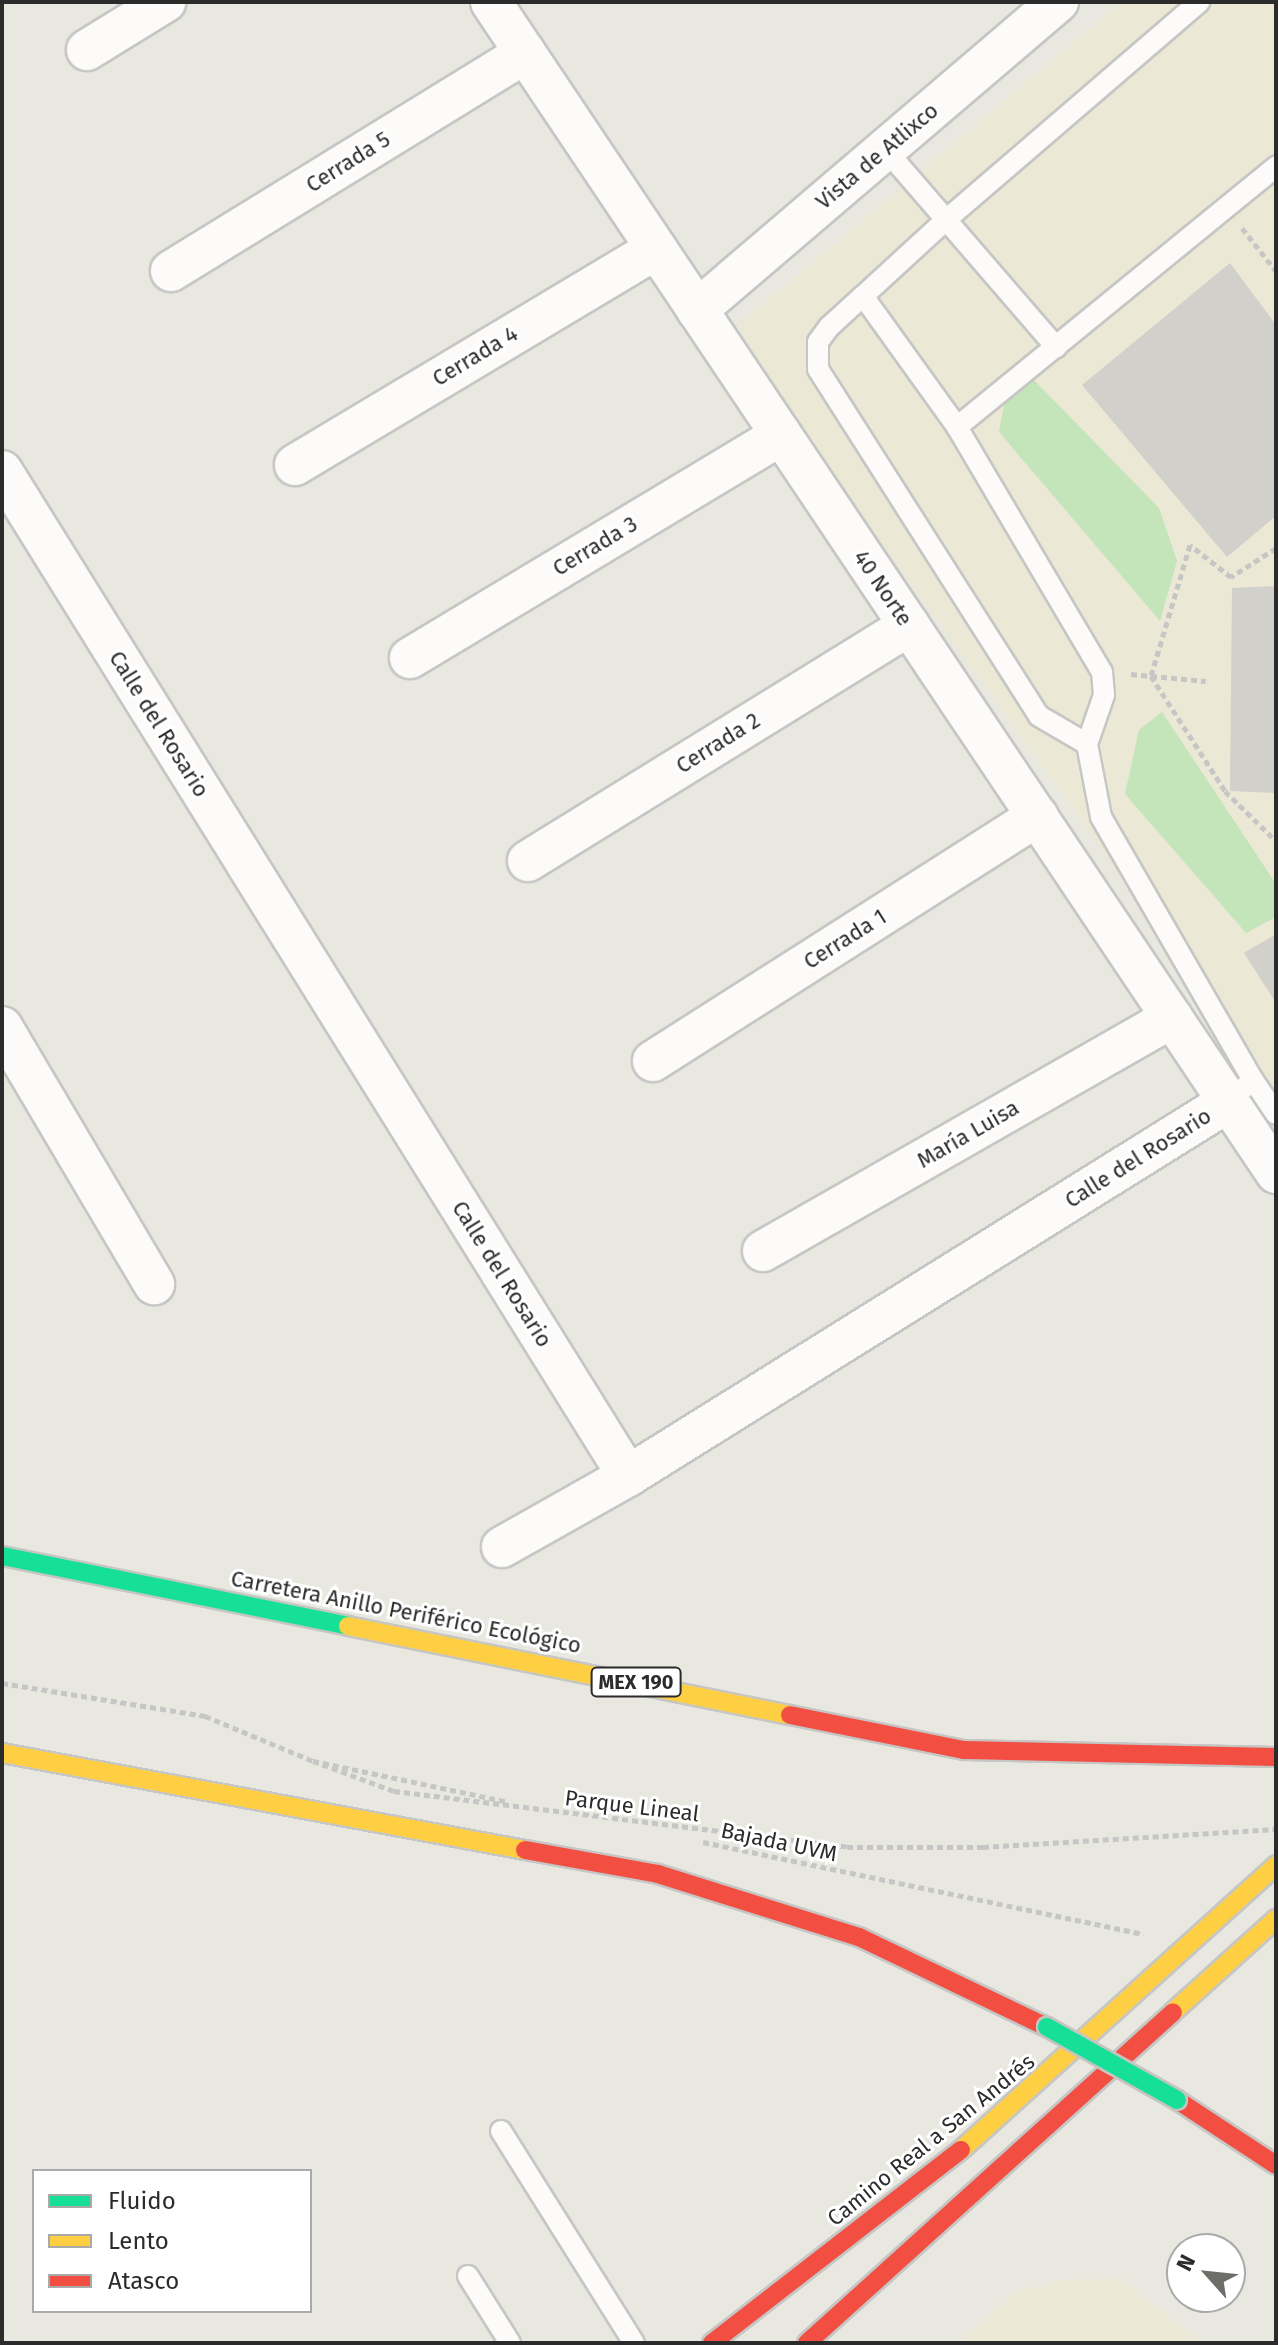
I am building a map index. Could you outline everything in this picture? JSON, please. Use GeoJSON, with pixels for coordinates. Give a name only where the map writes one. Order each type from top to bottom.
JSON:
{"type":"FeatureCollection","features":[{"type":"Feature","properties":{"kind":"main road","name":"Carretera Anillo Periférico Ecológico"},"geometry":{"type":"LineString","coordinates":[[2,1556],[964,1750],[1276,1757]]}},
{"type":"Feature","properties":{"kind":"main road"},"geometry":{"type":"LineString","coordinates":[[2,1753],[658,1874],[859,1937],[1047,2027],[1177,2100],[1276,2165]]}},
{"type":"Feature","properties":{"kind":"main road","name":"Camino Real a San Andrés"},"geometry":{"type":"LineString","coordinates":[[722,2341],[1005,2116],[1276,1865]]}},
{"type":"Feature","properties":{"kind":"main road"},"geometry":{"type":"LineString","coordinates":[[807,2343],[1276,1919]]}},
{"type":"Feature","properties":{"kind":"street"},"geometry":{"type":"LineString","coordinates":[[87,50],[165,2]]}},
{"type":"Feature","properties":{"kind":"street","name":"40 Norte"},"geometry":{"type":"LineString","coordinates":[[491,2],[1172,1018],[1240,1091],[1276,1173]]}},
{"type":"Feature","properties":{"kind":"street","name":"Vista de Atlixco"},"geometry":{"type":"LineString","coordinates":[[697,310],[1058,2]]}},
{"type":"Feature","properties":{"kind":"street","name":"Cerrada 5"},"geometry":{"type":"LineString","coordinates":[[171,271],[525,53]]}},
{"type":"Feature","properties":{"kind":"street","name":"Cerrada 4"},"geometry":{"type":"LineString","coordinates":[[295,465],[656,249]]}},
{"type":"Feature","properties":{"kind":"street","name":"Cerrada 3"},"geometry":{"type":"LineString","coordinates":[[410,658],[781,435]]}},
{"type":"Feature","properties":{"kind":"street","name":"Calle del Rosario"},"geometry":{"type":"LineString","coordinates":[[2,471],[628,1476],[1240,1091]]}},
{"type":"Feature","properties":{"kind":"street","name":"Cerrada 2"},"geometry":{"type":"LineString","coordinates":[[528,861],[909,626]]}},
{"type":"Feature","properties":{"kind":"street","name":"Cerrada 1"},"geometry":{"type":"LineString","coordinates":[[653,1061],[1037,816]]}},
{"type":"Feature","properties":{"kind":"street","name":"María Luisa"},"geometry":{"type":"LineString","coordinates":[[763,1251],[1172,1018]]}},
{"type":"Feature","properties":{"kind":"street"},"geometry":{"type":"LineString","coordinates":[[2,1027],[154,1284]]}},
{"type":"Feature","properties":{"kind":"street"},"geometry":{"type":"LineString","coordinates":[[502,1547],[628,1476]]}},
{"type":"Feature","properties":{"kind":"lane"},"geometry":{"type":"LineString","coordinates":[[1087,744],[1039,716],[818,369],[818,342],[947,219],[1199,2]]}},
{"type":"Feature","properties":{"kind":"lane"},"geometry":{"type":"LineString","coordinates":[[885,149],[1056,347]]}},
{"type":"Feature","properties":{"kind":"lane"},"geometry":{"type":"LineString","coordinates":[[957,427],[1276,167]]}},
{"type":"Feature","properties":{"kind":"lane"},"geometry":{"type":"LineString","coordinates":[[863,296],[957,427],[1102,672],[1104,695],[1087,744],[1101,817],[1240,1091],[1276,1114]]}},
{"type":"Feature","properties":{"kind":"lane"},"geometry":{"type":"LineString","coordinates":[[501,2131],[634,2343]]}},
{"type":"Feature","properties":{"kind":"lane"},"geometry":{"type":"LineString","coordinates":[[468,2276],[510,2343]]}},
{"type":"Feature","properties":{"kind":"path"},"geometry":{"type":"LineString","coordinates":[[1226,209],[1276,271]]}},
{"type":"Feature","properties":{"kind":"path"},"geometry":{"type":"LineString","coordinates":[[1276,548],[1231,577],[1190,545],[1151,676],[1225,791],[1276,841]]}},
{"type":"Feature","properties":{"kind":"path"},"geometry":{"type":"LineString","coordinates":[[1102,672],[1206,681]]}},
{"type":"Feature","properties":{"kind":"path"},"geometry":{"type":"LineString","coordinates":[[1268,831],[1276,827]]}},
{"type":"Feature","properties":{"kind":"path","name":"Parque Lineal"},"geometry":{"type":"LineString","coordinates":[[2,1683],[205,1716],[394,1791],[847,1847],[983,1847],[1276,1829]]}},
{"type":"Feature","properties":{"kind":"path"},"geometry":{"type":"LineString","coordinates":[[313,1761],[667,1835]]}},
{"type":"Feature","properties":{"kind":"path","name":"Bajada UVM"},"geometry":{"type":"LineString","coordinates":[[698,1841],[1191,1944]]}},
{"type":"Feature","properties":{"kind":"shaded area"},"geometry":{"type":"Polygon","coordinates":[[[1121,2],[1276,2],[1276,1115],[1089,831],[832,474],[737,326],[1121,2]]]}},
{"type":"Feature","properties":{"kind":"shaded area"},"geometry":{"type":"Polygon","coordinates":[[[1120,2279],[1203,2343],[958,2343],[1017,2291],[1062,2280],[1120,2279]]]}},
{"type":"Feature","properties":{"kind":"green space"},"geometry":{"type":"Polygon","coordinates":[[[1034,380],[1159,508],[1177,561],[1160,621],[999,432],[1004,405],[1034,380]]]}},
{"type":"Feature","properties":{"kind":"green space"},"geometry":{"type":"Polygon","coordinates":[[[1162,712],[1276,884],[1276,917],[1246,933],[1125,794],[1139,730],[1162,712]]]}},
{"type":"Feature","properties":{"kind":"building"},"geometry":{"type":"Polygon","coordinates":[[[1230,263],[1276,325],[1276,516],[1227,557],[1082,385],[1230,263]]]}},
{"type":"Feature","properties":{"kind":"building"},"geometry":{"type":"Polygon","coordinates":[[[1276,586],[1276,793],[1230,791],[1232,588],[1276,586]]]}},
{"type":"Feature","properties":{"kind":"building"},"geometry":{"type":"Polygon","coordinates":[[[1276,934],[1276,1003],[1244,953],[1276,934]]]}},
{"type":"Feature","properties":{"kind":"traffic: fast"},"geometry":{"type":"LineString","coordinates":[[2,1556],[348,1626]]}},
{"type":"Feature","properties":{"kind":"traffic: fast"},"geometry":{"type":"LineString","coordinates":[[1047,2027],[1177,2100]]}},
{"type":"Feature","properties":{"kind":"traffic: slow"},"geometry":{"type":"LineString","coordinates":[[348,1626],[790,1715]]}},
{"type":"Feature","properties":{"kind":"traffic: slow"},"geometry":{"type":"LineString","coordinates":[[2,1753],[525,1850]]}},
{"type":"Feature","properties":{"kind":"traffic: slow"},"geometry":{"type":"LineString","coordinates":[[961,2150],[1276,1865]]}},
{"type":"Feature","properties":{"kind":"traffic: slow"},"geometry":{"type":"LineString","coordinates":[[1173,2012],[1276,1919]]}},
{"type":"Feature","properties":{"kind":"traffic: jam"},"geometry":{"type":"LineString","coordinates":[[790,1715],[964,1750],[1276,1757]]}},
{"type":"Feature","properties":{"kind":"traffic: jam"},"geometry":{"type":"LineString","coordinates":[[525,1850],[658,1874],[859,1937],[1047,2027]]}},
{"type":"Feature","properties":{"kind":"traffic: jam"},"geometry":{"type":"LineString","coordinates":[[807,2343],[1173,2012]]}},
{"type":"Feature","properties":{"kind":"traffic: jam"},"geometry":{"type":"LineString","coordinates":[[1177,2100],[1276,2165]]}},
{"type":"Feature","properties":{"kind":"traffic: jam"},"geometry":{"type":"LineString","coordinates":[[712,2343],[961,2150]]}}]}
